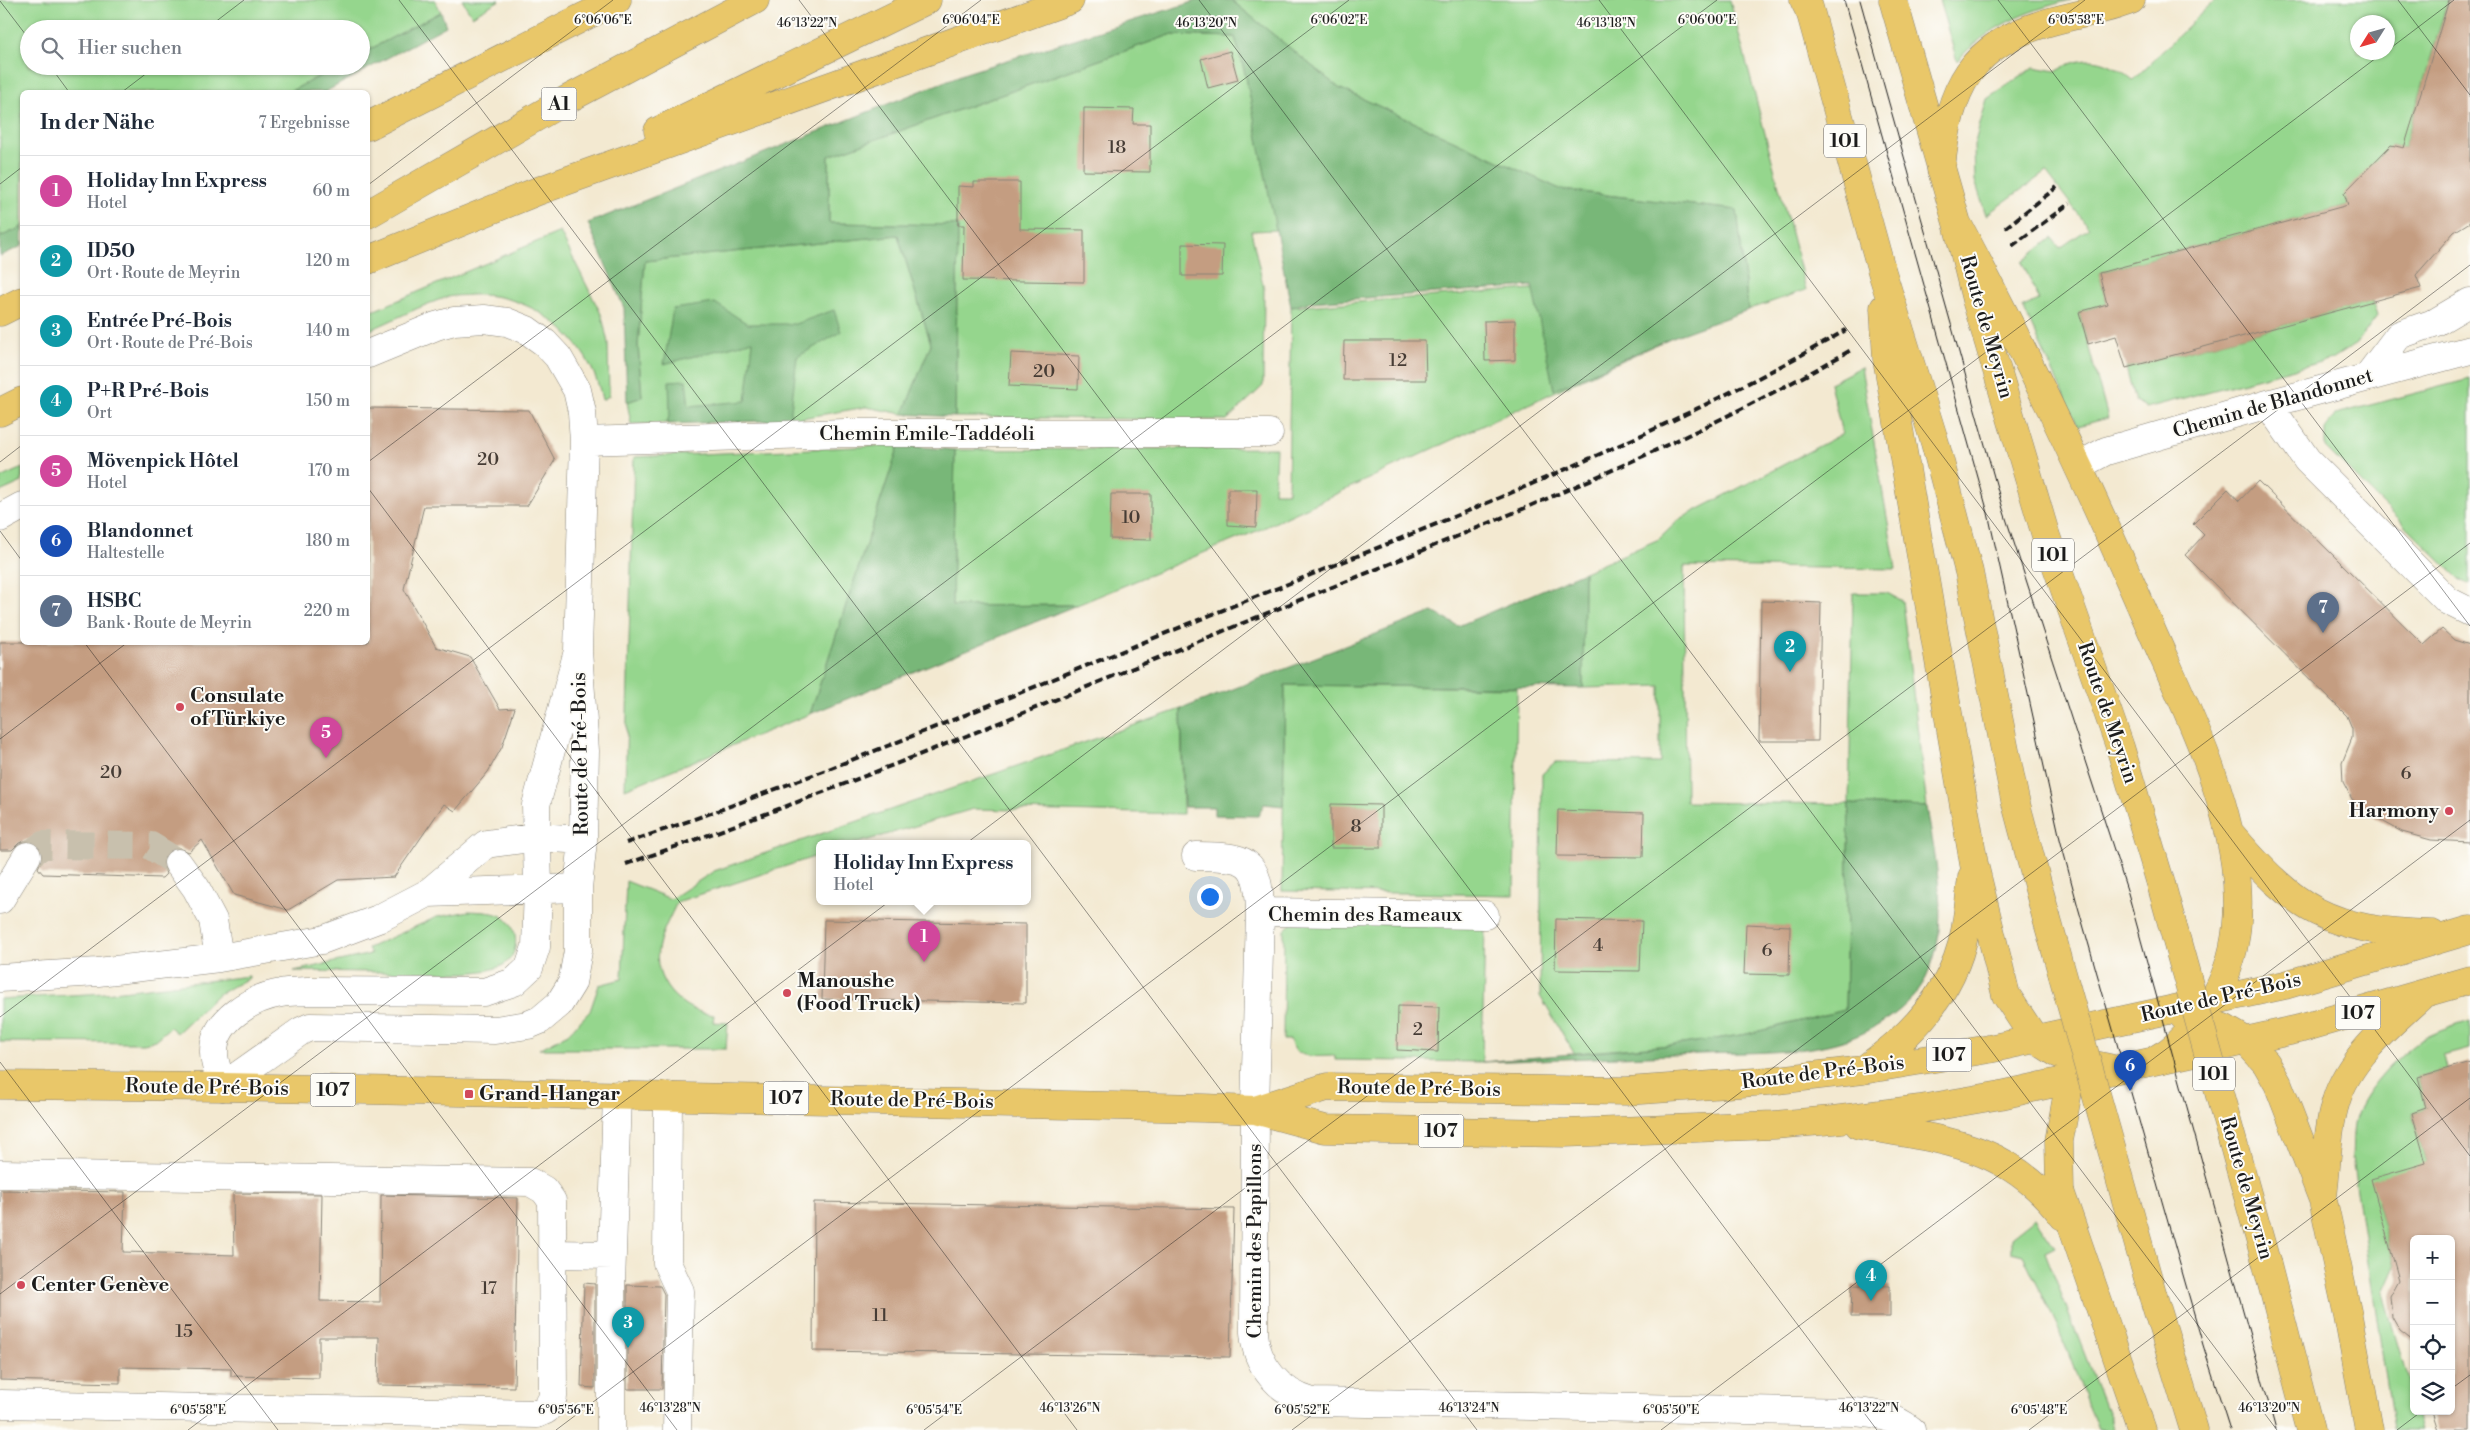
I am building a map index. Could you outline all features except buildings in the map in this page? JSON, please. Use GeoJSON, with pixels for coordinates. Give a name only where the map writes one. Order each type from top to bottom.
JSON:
{"type":"FeatureCollection","features":[{"type":"Feature","properties":{"kind":"main road"},"geometry":{"type":"LineString","coordinates":[[472,71],[579,0]]}},
{"type":"Feature","properties":{"kind":"main road"},"geometry":{"type":"LineString","coordinates":[[370,125],[472,71],[617,0]]}},
{"type":"Feature","properties":{"kind":"main road","name":"A1"},"geometry":{"type":"LineString","coordinates":[[370,213],[566,100],[755,0]]}},
{"type":"Feature","properties":{"kind":"main road"},"geometry":{"type":"LineString","coordinates":[[538,191],[927,0]]}},
{"type":"Feature","properties":{"kind":"main road"},"geometry":{"type":"LineString","coordinates":[[370,259],[538,191],[1070,0]]}},
{"type":"Feature","properties":{"kind":"main road","name":"Route de Meyrin"},"geometry":{"type":"LineString","coordinates":[[1893,0],[1957,223],[1976,300],[2046,536],[2120,747],[2161,884],[2267,1265],[2310,1430]]}},
{"type":"Feature","properties":{"kind":"main road"},"geometry":{"type":"LineString","coordinates":[[1941,169],[1944,135],[1962,83],[1969,69],[1983,54],[2004,39],[2025,29],[2131,0]]}},
{"type":"Feature","properties":{"kind":"main road","name":"101"},"geometry":{"type":"LineString","coordinates":[[1806,3],[1882,272],[1932,434],[1970,572],[2015,800],[2153,1296],[2194,1430]]}},
{"type":"Feature","properties":{"kind":"main road"},"geometry":{"type":"LineString","coordinates":[[1957,223],[1992,288],[2078,466],[2194,728],[2212,776],[2228,831],[2235,865],[2237,934],[2230,961],[2208,1010],[2182,1042],[2164,1055],[2135,1066]]}},
{"type":"Feature","properties":{"kind":"main road"},"geometry":{"type":"LineString","coordinates":[[1882,272],[1887,359],[1974,864],[2006,995],[2035,1039],[2056,1053],[2075,1071]]}},
{"type":"Feature","properties":{"kind":"main road"},"geometry":{"type":"LineString","coordinates":[[0,312],[20,302]]}},
{"type":"Feature","properties":{"kind":"main road"},"geometry":{"type":"LineString","coordinates":[[0,412],[20,402]]}},
{"type":"Feature","properties":{"kind":"main road"},"geometry":{"type":"LineString","coordinates":[[2228,831],[2261,870],[2281,888],[2320,914],[2346,925],[2396,933],[2462,933]]}},
{"type":"Feature","properties":{"kind":"main road"},"geometry":{"type":"LineString","coordinates":[[1863,1070],[1888,1053],[1913,1030],[1948,981],[1965,932],[1974,864]]}},
{"type":"Feature","properties":{"kind":"main road","name":"Route de Pré-Bois"},"geometry":{"type":"LineString","coordinates":[[2208,1010],[2285,985],[2462,933]]}},
{"type":"Feature","properties":{"kind":"main road","name":"Route de Pré-Bois"},"geometry":{"type":"LineString","coordinates":[[0,1085],[668,1096],[1255,1110],[1325,1129],[1565,1133],[1764,1126],[1833,1120],[1920,1109],[2002,1095],[2075,1071],[2135,1066],[2299,1029],[2470,980]]}},
{"type":"Feature","properties":{"kind":"main road"},"geometry":{"type":"LineString","coordinates":[[2323,1200],[2336,1101],[2347,1078],[2376,1037],[2422,995]]}},
{"type":"Feature","properties":{"kind":"main road"},"geometry":{"type":"LineString","coordinates":[[2142,1430],[2070,1225],[2060,1190],[2059,1141],[2075,1071],[2112,1029],[2145,1016],[2208,1010]]}},
{"type":"Feature","properties":{"kind":"main road"},"geometry":{"type":"LineString","coordinates":[[2208,1010],[2224,1028],[2246,1041],[2266,1063],[2278,1084],[2323,1200],[2370,1430]]}},
{"type":"Feature","properties":{"kind":"main road","name":"Route de Pré-Bois"},"geometry":{"type":"LineString","coordinates":[[1255,1110],[1327,1087],[1627,1091],[1769,1081],[1863,1070],[2035,1039],[2145,1016]]}},
{"type":"Feature","properties":{"kind":"main road"},"geometry":{"type":"LineString","coordinates":[[1833,1120],[1962,1144],[2003,1160],[2038,1185],[2070,1225]]}},
{"type":"Feature","properties":{"kind":"street"},"geometry":{"type":"LineString","coordinates":[[2368,376],[2399,335],[2436,322],[2470,302]]}},
{"type":"Feature","properties":{"kind":"street"},"geometry":{"type":"LineString","coordinates":[[222,1088],[214,1054],[220,1030],[227,1021],[243,1008],[262,999],[281,993],[308,991],[469,993],[498,990],[524,975],[533,960],[538,888],[536,805],[578,650],[584,441],[580,400],[572,378],[558,357],[545,343],[516,326],[484,319],[454,321],[370,353]]}},
{"type":"Feature","properties":{"kind":"street","name":"Chemin de Blandonnet"},"geometry":{"type":"LineString","coordinates":[[2078,466],[2106,451],[2368,376],[2470,350]]}},
{"type":"Feature","properties":{"kind":"street"},"geometry":{"type":"LineString","coordinates":[[2268,404],[2307,460],[2448,601],[2470,612]]}},
{"type":"Feature","properties":{"kind":"street","name":"Chemin Emile-Taddéoli"},"geometry":{"type":"LineString","coordinates":[[584,441],[855,433],[1269,433]]}},
{"type":"Feature","properties":{"kind":"street"},"geometry":{"type":"LineString","coordinates":[[0,518],[20,507]]}},
{"type":"Feature","properties":{"kind":"street","name":"Route de Pré-Bois"},"geometry":{"type":"LineString","coordinates":[[222,1088],[300,1031],[310,1027],[494,1030],[522,1026],[540,1020],[559,1004],[572,983],[578,951],[578,888],[582,840],[585,751],[578,650]]}},
{"type":"Feature","properties":{"kind":"street"},"geometry":{"type":"LineString","coordinates":[[0,978],[98,972],[219,958],[322,940],[378,919],[428,893],[486,844],[538,837],[582,840]]}},
{"type":"Feature","properties":{"kind":"street"},"geometry":{"type":"LineString","coordinates":[[0,900],[27,856]]}},
{"type":"Feature","properties":{"kind":"street"},"geometry":{"type":"LineString","coordinates":[[1196,856],[1234,857],[1251,867],[1259,884],[1260,912]]}},
{"type":"Feature","properties":{"kind":"street"},"geometry":{"type":"LineString","coordinates":[[178,863],[196,888],[213,920],[219,958]]}},
{"type":"Feature","properties":{"kind":"street"},"geometry":{"type":"LineString","coordinates":[[428,893],[578,888]]}},
{"type":"Feature","properties":{"kind":"street","name":"Chemin des Rameaux"},"geometry":{"type":"LineString","coordinates":[[1255,1110],[1260,912],[1485,915]]}},
{"type":"Feature","properties":{"kind":"street"},"geometry":{"type":"LineString","coordinates":[[611,1430],[612,1254],[617,1095]]}},
{"type":"Feature","properties":{"kind":"street"},"geometry":{"type":"LineString","coordinates":[[668,1096],[667,1263],[680,1291],[677,1430]]}},
{"type":"Feature","properties":{"kind":"street","name":"Chemin des Papillons"},"geometry":{"type":"LineString","coordinates":[[1255,1110],[1254,1343],[1259,1359],[1265,1369],[1284,1389],[1299,1398],[1324,1403],[1855,1412],[1877,1414],[1891,1418],[1911,1430]]}},
{"type":"Feature","properties":{"kind":"street"},"geometry":{"type":"LineString","coordinates":[[0,1174],[530,1182],[544,1190],[552,1201],[553,1254],[553,1397],[546,1410],[537,1414],[0,1404]]}},
{"type":"Feature","properties":{"kind":"street"},"geometry":{"type":"LineString","coordinates":[[553,1254],[612,1254]]}},
{"type":"Feature","properties":{"kind":"green space"},"geometry":{"type":"Polygon","coordinates":[[[0,0],[435,0],[441,12],[370,49],[370,20],[20,20],[20,75],[322,75],[293,90],[20,90],[20,228],[0,237],[0,0]]]}},
{"type":"Feature","properties":{"kind":"green space"},"geometry":{"type":"Polygon","coordinates":[[[462,0],[500,0],[472,16],[462,0]]]}},
{"type":"Feature","properties":{"kind":"green space"},"geometry":{"type":"Polygon","coordinates":[[[1199,0],[1231,0],[1339,88],[1562,190],[1737,210],[1748,310],[1670,338],[1554,390],[1532,286],[1310,302],[1291,307],[1246,77],[1235,37],[1170,35],[829,156],[829,223],[958,225],[955,417],[903,414],[931,344],[898,235],[645,261],[638,345],[642,397],[627,402],[624,308],[588,223],[966,73],[1199,0]]]}},
{"type":"Feature","properties":{"kind":"green space"},"geometry":{"type":"Polygon","coordinates":[[[1231,0],[1730,0],[1806,290],[1748,310],[1737,210],[1562,190],[1339,88],[1231,0]]]}},
{"type":"Feature","properties":{"kind":"green space"},"geometry":{"type":"Polygon","coordinates":[[[1939,0],[2071,0],[2038,9],[1995,29],[1957,61],[1939,0]]]}},
{"type":"Feature","properties":{"kind":"green space"},"geometry":{"type":"Polygon","coordinates":[[[2215,0],[2448,0],[2404,148],[2391,145],[2345,193],[2348,205],[2099,273],[2107,304],[2079,312],[2108,418],[2078,426],[2023,307],[2039,300],[2022,262],[2052,238],[2060,248],[2089,228],[2046,172],[1986,215],[1975,181],[1974,146],[1987,99],[2034,67],[2056,71],[2077,62],[2096,60],[2114,67],[2133,80],[2215,0]]]}},
{"type":"Feature","properties":{"kind":"green space"},"geometry":{"type":"Polygon","coordinates":[[[441,12],[446,26],[370,67],[370,49],[441,12]]]}},
{"type":"Feature","properties":{"kind":"green space"},"geometry":{"type":"Polygon","coordinates":[[[1170,35],[1235,37],[1246,77],[1277,230],[1251,231],[1264,289],[1263,386],[1227,420],[955,417],[958,225],[829,223],[829,156],[1170,35]]]}},
{"type":"Feature","properties":{"kind":"green space"},"geometry":{"type":"Polygon","coordinates":[[[322,75],[356,75],[329,90],[293,90],[322,75]]]}},
{"type":"Feature","properties":{"kind":"green space"},"geometry":{"type":"Polygon","coordinates":[[[20,228],[20,247],[0,256],[0,237],[20,228]]]}},
{"type":"Feature","properties":{"kind":"green space"},"geometry":{"type":"Polygon","coordinates":[[[560,232],[602,316],[608,343],[609,396],[602,400],[596,378],[586,357],[572,339],[556,323],[537,311],[516,302],[494,296],[451,296],[428,304],[370,330],[370,312],[560,232]]]}},
{"type":"Feature","properties":{"kind":"green space"},"geometry":{"type":"Polygon","coordinates":[[[898,235],[931,344],[903,414],[866,407],[790,420],[631,424],[627,402],[642,397],[638,345],[645,261],[898,235]]]}},
{"type":"Feature","properties":{"kind":"green space"},"geometry":{"type":"Polygon","coordinates":[[[1584,285],[1670,338],[1259,530],[1077,605],[952,606],[955,450],[1276,448],[1274,492],[1288,492],[1291,307],[1584,285]]]}},
{"type":"Feature","properties":{"kind":"green space"},"geometry":{"type":"Polygon","coordinates":[[[2372,301],[2377,316],[2357,343],[2332,359],[2146,408],[2135,402],[2126,368],[2372,301]]]}},
{"type":"Feature","properties":{"kind":"green space"},"geometry":{"type":"Polygon","coordinates":[[[715,303],[748,324],[795,324],[834,310],[841,332],[797,357],[790,420],[667,424],[670,411],[669,381],[686,380],[689,406],[746,401],[753,341],[664,364],[673,309],[715,303]]]}},
{"type":"Feature","properties":{"kind":"green space"},"geometry":{"type":"Polygon","coordinates":[[[1861,367],[1896,569],[1684,566],[1686,802],[1849,804],[1845,1010],[1747,1034],[1683,1044],[1574,1053],[1540,996],[1542,774],[1555,762],[1660,763],[1660,686],[1583,688],[1584,572],[1659,539],[1680,519],[1842,434],[1830,383],[1861,367]]]}},
{"type":"Feature","properties":{"kind":"green space"},"geometry":{"type":"Polygon","coordinates":[[[2470,379],[2470,585],[2459,579],[2325,447],[2325,429],[2336,414],[2470,379]]]}},
{"type":"Feature","properties":{"kind":"green space"},"geometry":{"type":"Polygon","coordinates":[[[899,445],[810,714],[625,789],[634,457],[899,445]]]}},
{"type":"Feature","properties":{"kind":"green space"},"geometry":{"type":"Polygon","coordinates":[[[899,445],[955,450],[952,606],[1077,605],[810,714],[899,445]]]}},
{"type":"Feature","properties":{"kind":"green space"},"geometry":{"type":"Polygon","coordinates":[[[20,469],[20,483],[0,492],[0,478],[20,469]]]}},
{"type":"Feature","properties":{"kind":"green space"},"geometry":{"type":"Polygon","coordinates":[[[1584,572],[1583,688],[1285,685],[1283,806],[1264,804],[1258,816],[1214,815],[1214,807],[1184,807],[1181,709],[1433,612],[1458,626],[1584,572]]]}},
{"type":"Feature","properties":{"kind":"green space"},"geometry":{"type":"Polygon","coordinates":[[[1853,593],[1887,593],[1902,601],[1927,807],[1849,804],[1853,593]]]}},
{"type":"Feature","properties":{"kind":"green space"},"geometry":{"type":"Polygon","coordinates":[[[1285,685],[1517,688],[1514,895],[1282,891],[1285,685]]]}},
{"type":"Feature","properties":{"kind":"green space"},"geometry":{"type":"Polygon","coordinates":[[[1181,709],[1183,814],[973,809],[868,840],[816,840],[816,856],[677,902],[660,940],[657,958],[664,982],[680,1001],[690,1008],[714,1015],[713,1022],[728,1023],[726,1049],[539,1049],[568,1034],[590,1011],[599,985],[622,979],[626,881],[671,899],[714,871],[1181,709]]]}},
{"type":"Feature","properties":{"kind":"green space"},"geometry":{"type":"Polygon","coordinates":[[[1849,804],[1927,807],[1939,893],[1938,937],[1934,958],[1926,978],[1913,997],[1895,1014],[1875,1027],[1854,1037],[1836,1043],[1798,1050],[1482,1062],[1683,1044],[1747,1034],[1845,1010],[1849,804]]]}},
{"type":"Feature","properties":{"kind":"green space"},"geometry":{"type":"Polygon","coordinates":[[[469,911],[488,912],[502,916],[511,924],[516,944],[511,957],[501,966],[478,972],[463,973],[294,971],[371,954],[368,948],[437,917],[469,911]]]}},
{"type":"Feature","properties":{"kind":"green space"},"geometry":{"type":"Polygon","coordinates":[[[1293,922],[1485,926],[1482,1062],[1335,1060],[1335,1056],[1308,1056],[1297,1051],[1290,1040],[1283,1040],[1284,930],[1293,922]]]}},
{"type":"Feature","properties":{"kind":"green space"},"geometry":{"type":"Polygon","coordinates":[[[249,976],[249,978],[217,995],[177,1033],[170,1027],[155,1040],[144,1043],[0,1042],[0,999],[105,993],[249,976]]]}},
{"type":"Feature","properties":{"kind":"green space"},"geometry":{"type":"Polygon","coordinates":[[[2470,1021],[2470,1049],[2444,1056],[2447,1069],[2418,1077],[2426,1108],[2412,1113],[2432,1184],[2377,1201],[2395,1266],[2383,1293],[2410,1388],[2410,1415],[2417,1415],[2422,1430],[2394,1430],[2352,1158],[2353,1131],[2360,1106],[2375,1084],[2394,1062],[2423,1039],[2470,1021]]]}},
{"type":"Feature","properties":{"kind":"green space"},"geometry":{"type":"Polygon","coordinates":[[[2035,1218],[2055,1247],[2045,1252],[2114,1430],[2097,1430],[2063,1338],[2023,1255],[2011,1252],[2011,1237],[2035,1218]]]}},
{"type":"Feature","properties":{"kind":"tunnel"},"geometry":{"type":"LineString","coordinates":[[27,856],[43,845],[151,846],[178,863]]}},
{"type":"Feature","properties":{"kind":"tram line"},"geometry":{"type":"LineString","coordinates":[[1844,0],[1988,513],[2060,839],[2078,907],[2203,1345],[2230,1430]]}},
{"type":"Feature","properties":{"kind":"tram line"},"geometry":{"type":"LineString","coordinates":[[1860,0],[2003,509],[2128,893],[2276,1430]]}},
{"type":"Feature","properties":{"kind":"railway"},"geometry":{"type":"LineString","coordinates":[[2005,228],[2057,187]]}},
{"type":"Feature","properties":{"kind":"railway"},"geometry":{"type":"LineString","coordinates":[[2012,246],[2070,203]]}},
{"type":"Feature","properties":{"kind":"railway"},"geometry":{"type":"LineString","coordinates":[[626,843],[855,759],[1544,479],[1697,409],[1772,371],[1846,330]]}},
{"type":"Feature","properties":{"kind":"railway"},"geometry":{"type":"LineString","coordinates":[[626,864],[861,778],[1478,528],[1554,496],[1704,427],[1778,390],[1851,350]]}},
{"type":"Feature","properties":{"kind":"place","name":"HSBC"},"geometry":{"type":"Point","coordinates":[2323,633]}},
{"type":"Feature","properties":{"kind":"place","name":"ID50"},"geometry":{"type":"Point","coordinates":[1790,672]}},
{"type":"Feature","properties":{"kind":"place","name":"Consulate of Türkiye"},"geometry":{"type":"Point","coordinates":[180,707]}},
{"type":"Feature","properties":{"kind":"place","name":"Mövenpick Hôtel"},"geometry":{"type":"Point","coordinates":[326,758]}},
{"type":"Feature","properties":{"kind":"place","name":"Harmony"},"geometry":{"type":"Point","coordinates":[2449,811]}},
{"type":"Feature","properties":{"kind":"place","name":"Holiday Inn Express"},"geometry":{"type":"Point","coordinates":[924,962]}},
{"type":"Feature","properties":{"kind":"place","name":"Manoushe (Food Truck)"},"geometry":{"type":"Point","coordinates":[787,993]}},
{"type":"Feature","properties":{"kind":"place","name":"Blandonnet"},"geometry":{"type":"Point","coordinates":[2130,1091]}},
{"type":"Feature","properties":{"kind":"place","name":"Grand-Hangar"},"geometry":{"type":"Point","coordinates":[469,1094]}},
{"type":"Feature","properties":{"kind":"place","name":"Center Genève"},"geometry":{"type":"Point","coordinates":[21,1285]}},
{"type":"Feature","properties":{"kind":"place","name":"P+R Pré-Bois"},"geometry":{"type":"Point","coordinates":[1871,1301]}},
{"type":"Feature","properties":{"kind":"place","name":"Entrée Pré-Bois"},"geometry":{"type":"Point","coordinates":[628,1348]}}]}
